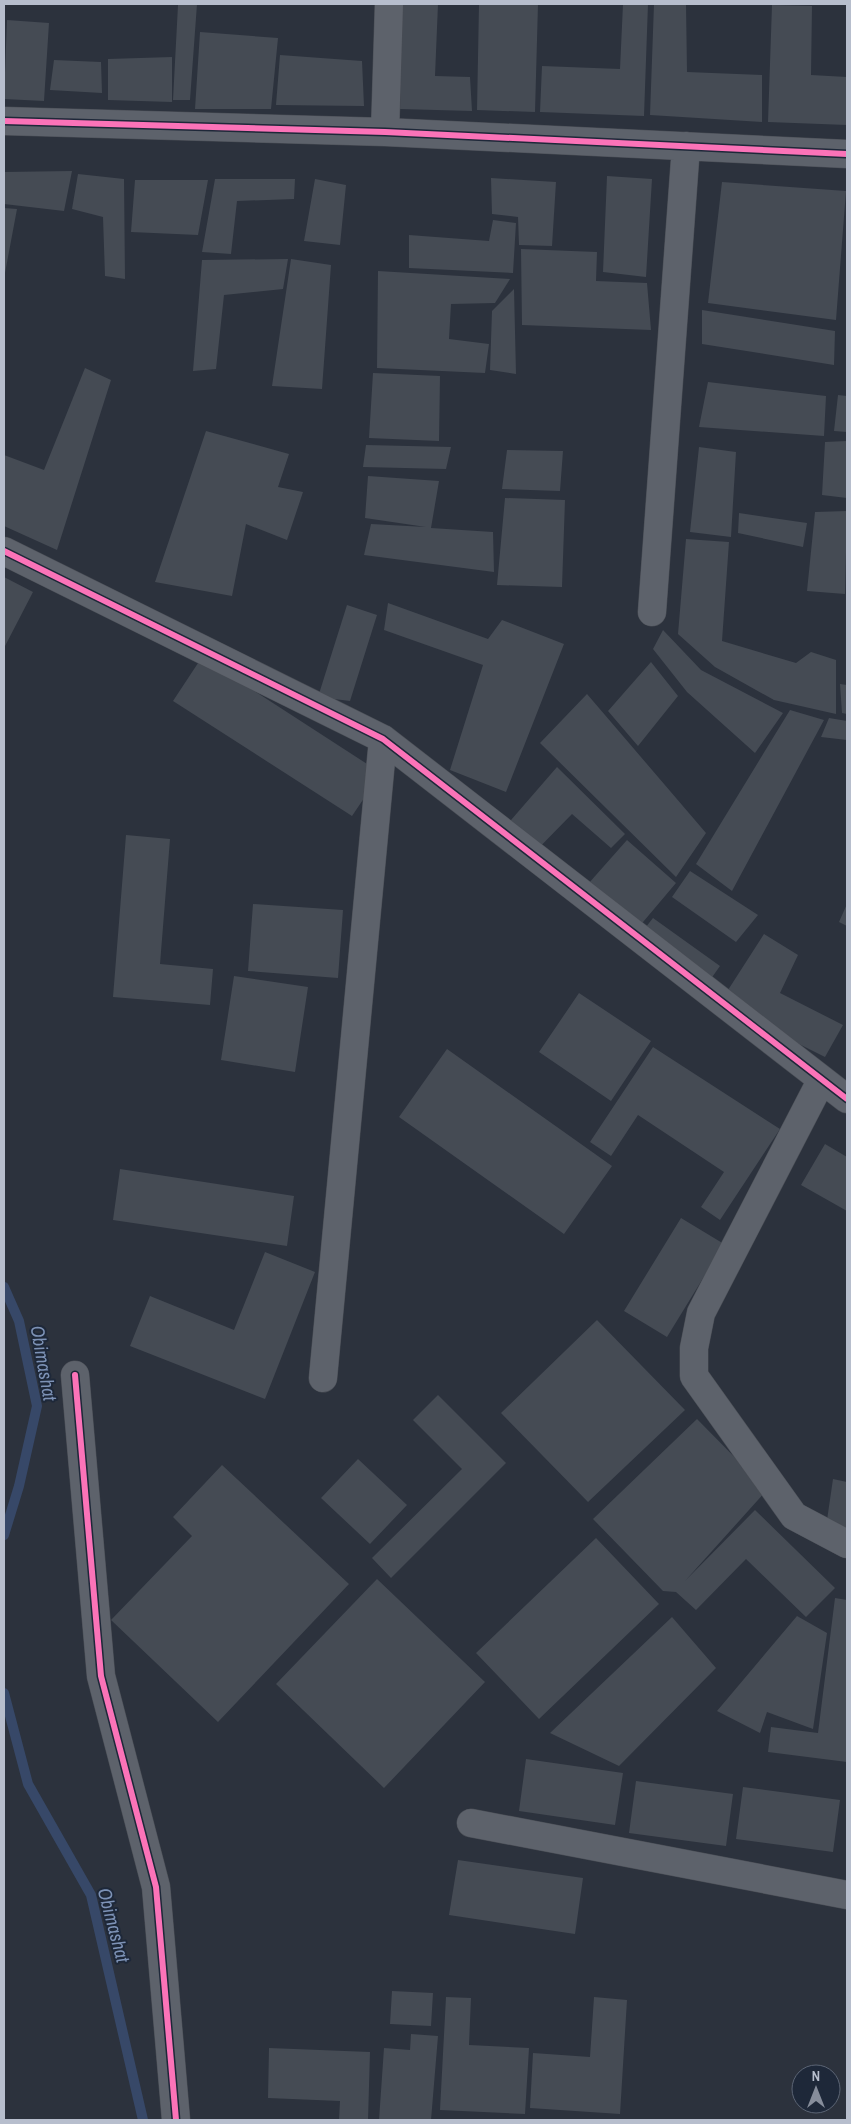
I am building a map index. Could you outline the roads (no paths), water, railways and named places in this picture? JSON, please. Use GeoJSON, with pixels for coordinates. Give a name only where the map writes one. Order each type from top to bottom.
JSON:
{"type":"FeatureCollection","features":[{"type":"Feature","properties":{"kind":"street"},"geometry":{"type":"LineString","coordinates":[[385,132],[389,4]]}},
{"type":"Feature","properties":{"kind":"street"},"geometry":{"type":"LineString","coordinates":[[4,121],[385,132],[847,154]]}},
{"type":"Feature","properties":{"kind":"street"},"geometry":{"type":"LineString","coordinates":[[652,612],[686,146]]}},
{"type":"Feature","properties":{"kind":"street"},"geometry":{"type":"LineString","coordinates":[[4,551],[383,739],[821,1081],[847,1099]]}},
{"type":"Feature","properties":{"kind":"street"},"geometry":{"type":"LineString","coordinates":[[323,1378],[383,739]]}},
{"type":"Feature","properties":{"kind":"street"},"geometry":{"type":"LineString","coordinates":[[821,1081],[701,1313],[694,1348],[694,1376],[794,1516],[847,1544]]}},
{"type":"Feature","properties":{"kind":"street"},"geometry":{"type":"LineString","coordinates":[[76,1375],[101,1676],[156,1887],[176,2120]]}},
{"type":"Feature","properties":{"kind":"street"},"geometry":{"type":"LineString","coordinates":[[471,1823],[847,1895]]}},
{"type":"Feature","properties":{"kind":"waterway","name":"Obimashat"},"geometry":{"type":"LineString","coordinates":[[4,1287],[19,1321],[37,1406],[19,1486],[4,1535]]}},
{"type":"Feature","properties":{"kind":"waterway","name":"Obimashat"},"geometry":{"type":"LineString","coordinates":[[4,1693],[28,1784],[91,1895],[143,2120]]}}]}
